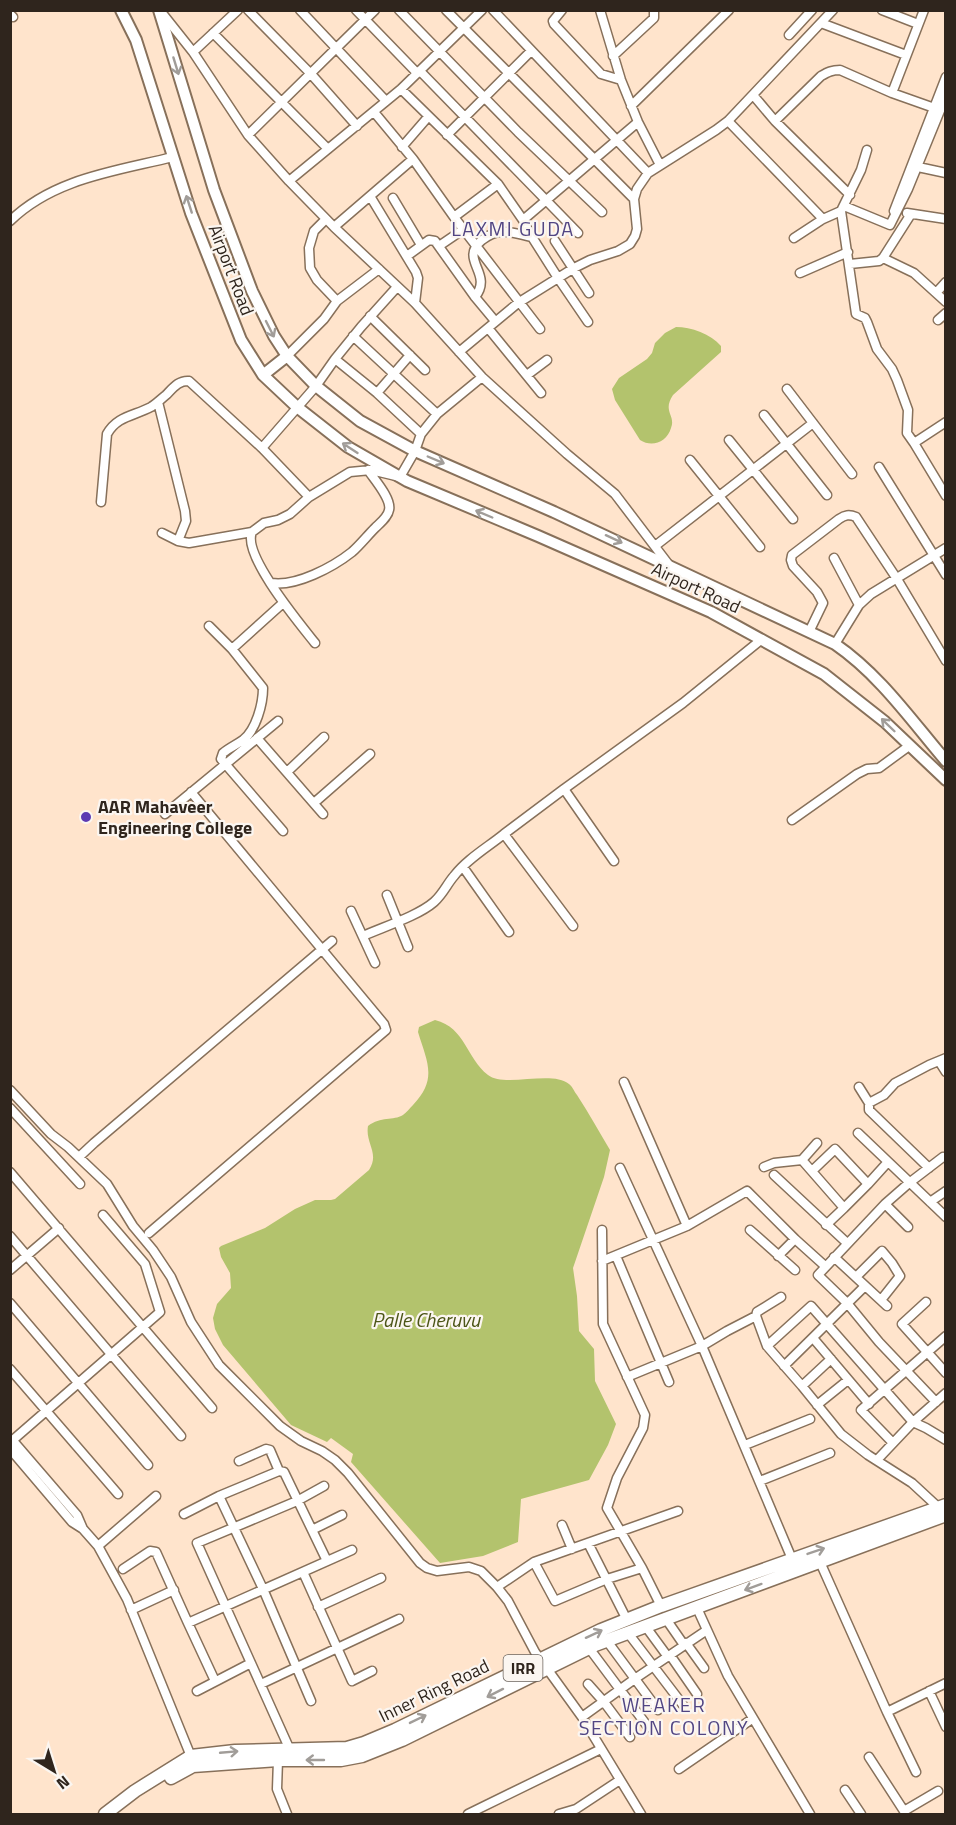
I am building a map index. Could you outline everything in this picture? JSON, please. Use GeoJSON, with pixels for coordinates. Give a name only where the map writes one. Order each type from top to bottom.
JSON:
{"type":"FeatureCollection","features":[{"type":"Feature","properties":{"kind":"highway","name":"Inner Ring Road"},"geometry":{"type":"LineString","coordinates":[[118,1815],[192,1761],[341,1760],[362,1756],[402,1740],[601,1630],[792,1559],[943,1509]]}},
{"type":"Feature","properties":{"kind":"highway","name":"Inner Ring Road"},"geometry":{"type":"LineString","coordinates":[[105,1815],[135,1791],[192,1761],[235,1751],[347,1748],[364,1743],[544,1663],[820,1562],[943,1509]]}},
{"type":"Feature","properties":{"kind":"main road","name":"Airport Road"},"geometry":{"type":"LineString","coordinates":[[121,10],[136,40],[191,213],[241,340],[263,375],[297,407],[348,447],[400,477],[711,612],[824,674],[885,722],[945,780]]}},
{"type":"Feature","properties":{"kind":"main road","name":"Airport Road"},"geometry":{"type":"LineString","coordinates":[[159,10],[214,190],[252,291],[274,336],[287,356],[316,386],[360,421],[415,451],[554,512],[835,644],[856,659],[881,683],[945,761]]}},
{"type":"Feature","properties":{"kind":"main road"},"geometry":{"type":"LineString","coordinates":[[263,375],[287,356]]}},
{"type":"Feature","properties":{"kind":"street","name":"Airport Road"},"geometry":{"type":"LineString","coordinates":[[159,10],[194,52],[248,135],[289,181],[334,227],[416,303],[482,377],[615,494],[669,565]]}},
{"type":"Feature","properties":{"kind":"street"},"geometry":{"type":"LineString","coordinates":[[194,52],[238,10]]}},
{"type":"Feature","properties":{"kind":"street"},"geometry":{"type":"LineString","coordinates":[[248,10],[311,74],[357,126]]}},
{"type":"Feature","properties":{"kind":"street"},"geometry":{"type":"LineString","coordinates":[[300,10],[386,101]]}},
{"type":"Feature","properties":{"kind":"street"},"geometry":{"type":"LineString","coordinates":[[356,10],[578,233]]}},
{"type":"Feature","properties":{"kind":"street"},"geometry":{"type":"LineString","coordinates":[[248,135],[375,10]]}},
{"type":"Feature","properties":{"kind":"street"},"geometry":{"type":"LineString","coordinates":[[399,10],[602,212]]}},
{"type":"Feature","properties":{"kind":"street"},"geometry":{"type":"LineString","coordinates":[[446,10],[634,198]]}},
{"type":"Feature","properties":{"kind":"street"},"geometry":{"type":"LineString","coordinates":[[289,181],[401,89],[482,10]]}},
{"type":"Feature","properties":{"kind":"street"},"geometry":{"type":"LineString","coordinates":[[493,10],[648,173]]}},
{"type":"Feature","properties":{"kind":"street"},"geometry":{"type":"LineString","coordinates":[[562,10],[553,21],[554,24],[601,74],[621,80]]}},
{"type":"Feature","properties":{"kind":"street"},"geometry":{"type":"LineString","coordinates":[[600,10],[631,106],[660,165]]}},
{"type":"Feature","properties":{"kind":"street"},"geometry":{"type":"LineString","coordinates":[[613,56],[654,18],[654,10]]}},
{"type":"Feature","properties":{"kind":"street"},"geometry":{"type":"LineString","coordinates":[[631,106],[729,10]]}},
{"type":"Feature","properties":{"kind":"street"},"geometry":{"type":"LineString","coordinates":[[789,35],[812,10]]}},
{"type":"Feature","properties":{"kind":"street"},"geometry":{"type":"LineString","coordinates":[[459,352],[518,303],[574,268],[630,244],[637,229],[634,198],[648,173],[728,121],[833,10]]}},
{"type":"Feature","properties":{"kind":"street"},"geometry":{"type":"LineString","coordinates":[[882,10],[918,24]]}},
{"type":"Feature","properties":{"kind":"street"},"geometry":{"type":"LineString","coordinates":[[892,93],[924,10]]}},
{"type":"Feature","properties":{"kind":"street"},"geometry":{"type":"LineString","coordinates":[[821,23],[906,55]]}},
{"type":"Feature","properties":{"kind":"street"},"geometry":{"type":"LineString","coordinates":[[213,33],[328,149]]}},
{"type":"Feature","properties":{"kind":"street"},"geometry":{"type":"LineString","coordinates":[[447,135],[531,51]]}},
{"type":"Feature","properties":{"kind":"street"},"geometry":{"type":"LineString","coordinates":[[775,121],[821,76],[829,71],[840,70],[892,93],[937,109]]}},
{"type":"Feature","properties":{"kind":"street"},"geometry":{"type":"LineString","coordinates":[[842,209],[889,225],[918,166],[945,77]]}},
{"type":"Feature","properties":{"kind":"street"},"geometry":{"type":"LineString","coordinates":[[401,89],[498,184],[588,322]]}},
{"type":"Feature","properties":{"kind":"street"},"geometry":{"type":"LineString","coordinates":[[753,95],[775,121],[850,195]]}},
{"type":"Feature","properties":{"kind":"street"},"geometry":{"type":"LineString","coordinates":[[895,214],[937,109],[945,97]]}},
{"type":"Feature","properties":{"kind":"street"},"geometry":{"type":"LineString","coordinates":[[374,112],[413,159],[518,303],[540,329]]}},
{"type":"Feature","properties":{"kind":"street"},"geometry":{"type":"LineString","coordinates":[[402,147],[428,117]]}},
{"type":"Feature","properties":{"kind":"street"},"geometry":{"type":"LineString","coordinates":[[728,121],[823,219]]}},
{"type":"Feature","properties":{"kind":"street"},"geometry":{"type":"LineString","coordinates":[[523,220],[638,122]]}},
{"type":"Feature","properties":{"kind":"street"},"geometry":{"type":"LineString","coordinates":[[794,238],[842,209],[861,170],[867,150]]}},
{"type":"Feature","properties":{"kind":"street"},"geometry":{"type":"LineString","coordinates":[[10,221],[47,194],[73,181],[173,157]]}},
{"type":"Feature","properties":{"kind":"street"},"geometry":{"type":"LineString","coordinates":[[334,227],[413,159]]}},
{"type":"Feature","properties":{"kind":"street"},"geometry":{"type":"LineString","coordinates":[[918,166],[945,173]]}},
{"type":"Feature","properties":{"kind":"street"},"geometry":{"type":"LineString","coordinates":[[454,217],[498,184]]}},
{"type":"Feature","properties":{"kind":"street"},"geometry":{"type":"LineString","coordinates":[[370,196],[418,278],[416,303]]}},
{"type":"Feature","properties":{"kind":"street"},"geometry":{"type":"LineString","coordinates":[[393,198],[421,245]]}},
{"type":"Feature","properties":{"kind":"street"},"geometry":{"type":"LineString","coordinates":[[842,209],[856,314],[867,321],[877,349],[894,373],[908,410],[907,433],[945,496]]}},
{"type":"Feature","properties":{"kind":"street"},"geometry":{"type":"LineString","coordinates":[[895,214],[945,219]]}},
{"type":"Feature","properties":{"kind":"street"},"geometry":{"type":"LineString","coordinates":[[849,264],[879,261],[884,258],[911,214]]}},
{"type":"Feature","properties":{"kind":"street"},"geometry":{"type":"LineString","coordinates":[[326,219],[314,231],[309,248],[310,268],[317,280],[337,301]]}},
{"type":"Feature","properties":{"kind":"street"},"geometry":{"type":"LineString","coordinates":[[439,246],[464,229]]}},
{"type":"Feature","properties":{"kind":"street"},"geometry":{"type":"LineString","coordinates":[[475,297],[479,292],[481,281],[473,255],[476,246],[494,232],[532,237]]}},
{"type":"Feature","properties":{"kind":"street"},"geometry":{"type":"LineString","coordinates":[[407,256],[432,239],[495,321]]}},
{"type":"Feature","properties":{"kind":"street"},"geometry":{"type":"LineString","coordinates":[[555,241],[589,293]]}},
{"type":"Feature","properties":{"kind":"street"},"geometry":{"type":"LineString","coordinates":[[800,273],[848,252]]}},
{"type":"Feature","properties":{"kind":"street"},"geometry":{"type":"LineString","coordinates":[[884,258],[914,273],[945,302]]}},
{"type":"Feature","properties":{"kind":"street"},"geometry":{"type":"LineString","coordinates":[[287,356],[324,319],[337,301],[379,269]]}},
{"type":"Feature","properties":{"kind":"street"},"geometry":{"type":"LineString","coordinates":[[936,293],[945,282]]}},
{"type":"Feature","properties":{"kind":"street"},"geometry":{"type":"LineString","coordinates":[[262,448],[397,286]]}},
{"type":"Feature","properties":{"kind":"street"},"geometry":{"type":"LineString","coordinates":[[938,320],[945,313]]}},
{"type":"Feature","properties":{"kind":"street"},"geometry":{"type":"LineString","coordinates":[[370,316],[425,370]]}},
{"type":"Feature","properties":{"kind":"street"},"geometry":{"type":"LineString","coordinates":[[488,328],[541,393]]}},
{"type":"Feature","properties":{"kind":"street"},"geometry":{"type":"LineString","coordinates":[[353,336],[437,414]]}},
{"type":"Feature","properties":{"kind":"street"},"geometry":{"type":"LineString","coordinates":[[377,393],[410,355]]}},
{"type":"Feature","properties":{"kind":"street"},"geometry":{"type":"LineString","coordinates":[[334,359],[377,393],[421,434]]}},
{"type":"Feature","properties":{"kind":"street"},"geometry":{"type":"LineString","coordinates":[[526,375],[547,360]]}},
{"type":"Feature","properties":{"kind":"street"},"geometry":{"type":"LineString","coordinates":[[162,533],[178,541],[189,543],[252,532],[264,523],[290,514],[309,498],[350,472],[368,470],[400,477],[415,451],[421,434],[437,414],[482,377]]}},
{"type":"Feature","properties":{"kind":"street"},"geometry":{"type":"LineString","coordinates":[[101,502],[107,434],[111,428],[116,422],[152,406],[177,384],[186,380],[262,448],[309,498]]}},
{"type":"Feature","properties":{"kind":"street"},"geometry":{"type":"LineString","coordinates":[[787,389],[852,474]]}},
{"type":"Feature","properties":{"kind":"street"},"geometry":{"type":"LineString","coordinates":[[158,402],[185,511],[186,521],[178,541]]}},
{"type":"Feature","properties":{"kind":"street"},"geometry":{"type":"LineString","coordinates":[[764,415],[827,495]]}},
{"type":"Feature","properties":{"kind":"street"},"geometry":{"type":"LineString","coordinates":[[914,443],[945,422]]}},
{"type":"Feature","properties":{"kind":"street"},"geometry":{"type":"LineString","coordinates":[[655,546],[813,423]]}},
{"type":"Feature","properties":{"kind":"street"},"geometry":{"type":"LineString","coordinates":[[729,440],[793,519]]}},
{"type":"Feature","properties":{"kind":"street"},"geometry":{"type":"LineString","coordinates":[[690,460],[760,547]]}},
{"type":"Feature","properties":{"kind":"street"},"geometry":{"type":"LineString","coordinates":[[879,467],[945,575]]}},
{"type":"Feature","properties":{"kind":"street"},"geometry":{"type":"LineString","coordinates":[[271,583],[278,584],[304,578],[334,564],[352,551],[385,518],[390,510],[388,500],[368,470]]}},
{"type":"Feature","properties":{"kind":"street"},"geometry":{"type":"LineString","coordinates":[[809,632],[823,603],[817,592],[794,566],[791,560],[792,555],[844,515],[856,517],[897,579],[945,661]]}},
{"type":"Feature","properties":{"kind":"street"},"geometry":{"type":"LineString","coordinates":[[252,532],[250,539],[258,561],[283,603],[315,643]]}},
{"type":"Feature","properties":{"kind":"street"},"geometry":{"type":"LineString","coordinates":[[835,644],[859,605],[871,594],[945,548]]}},
{"type":"Feature","properties":{"kind":"street"},"geometry":{"type":"LineString","coordinates":[[834,558],[859,605]]}},
{"type":"Feature","properties":{"kind":"street"},"geometry":{"type":"LineString","coordinates":[[232,649],[283,603]]}},
{"type":"Feature","properties":{"kind":"street"},"geometry":{"type":"LineString","coordinates":[[209,626],[232,649],[263,688],[263,696],[255,721],[247,736],[221,755],[221,759],[283,831]]}},
{"type":"Feature","properties":{"kind":"street"},"geometry":{"type":"LineString","coordinates":[[363,936],[434,902],[463,867],[504,834],[684,703],[762,639]]}},
{"type":"Feature","properties":{"kind":"street"},"geometry":{"type":"LineString","coordinates":[[165,814],[278,721]]}},
{"type":"Feature","properties":{"kind":"street"},"geometry":{"type":"LineString","coordinates":[[286,772],[324,737]]}},
{"type":"Feature","properties":{"kind":"street"},"geometry":{"type":"LineString","coordinates":[[257,738],[323,814]]}},
{"type":"Feature","properties":{"kind":"street"},"geometry":{"type":"LineString","coordinates":[[792,820],[857,774],[867,769],[879,768],[909,746]]}},
{"type":"Feature","properties":{"kind":"street"},"geometry":{"type":"LineString","coordinates":[[314,803],[370,754]]}},
{"type":"Feature","properties":{"kind":"street"},"geometry":{"type":"LineString","coordinates":[[564,789],[614,861]]}},
{"type":"Feature","properties":{"kind":"street"},"geometry":{"type":"LineString","coordinates":[[149,1233],[386,1029],[323,949],[191,792]]}},
{"type":"Feature","properties":{"kind":"street"},"geometry":{"type":"LineString","coordinates":[[504,834],[573,926]]}},
{"type":"Feature","properties":{"kind":"street"},"geometry":{"type":"LineString","coordinates":[[463,867],[509,932]]}},
{"type":"Feature","properties":{"kind":"street"},"geometry":{"type":"LineString","coordinates":[[387,895],[408,947]]}},
{"type":"Feature","properties":{"kind":"street"},"geometry":{"type":"LineString","coordinates":[[351,911],[375,963]]}},
{"type":"Feature","properties":{"kind":"street"},"geometry":{"type":"LineString","coordinates":[[79,1157],[332,941]]}},
{"type":"Feature","properties":{"kind":"street"},"geometry":{"type":"LineString","coordinates":[[870,1103],[884,1095],[895,1083],[942,1059],[945,1072]]}},
{"type":"Feature","properties":{"kind":"street"},"geometry":{"type":"LineString","coordinates":[[624,1082],[687,1226]]}},
{"type":"Feature","properties":{"kind":"street"},"geometry":{"type":"LineString","coordinates":[[859,1087],[870,1103],[869,1110],[929,1168]]}},
{"type":"Feature","properties":{"kind":"street"},"geometry":{"type":"LineString","coordinates":[[10,1090],[51,1134],[107,1184],[133,1226],[171,1277],[191,1322],[219,1365],[280,1426],[335,1460],[420,1563],[437,1571],[469,1567],[481,1571],[496,1587],[508,1601],[544,1663],[582,1717],[639,1814]]}},
{"type":"Feature","properties":{"kind":"street"},"geometry":{"type":"LineString","coordinates":[[10,1108],[80,1184]]}},
{"type":"Feature","properties":{"kind":"street"},"geometry":{"type":"LineString","coordinates":[[858,1133],[945,1217]]}},
{"type":"Feature","properties":{"kind":"street"},"geometry":{"type":"LineString","coordinates":[[764,1167],[774,1163],[802,1160],[817,1143]]}},
{"type":"Feature","properties":{"kind":"street"},"geometry":{"type":"LineString","coordinates":[[812,1171],[835,1149],[868,1184]]}},
{"type":"Feature","properties":{"kind":"street"},"geometry":{"type":"LineString","coordinates":[[936,1402],[818,1274],[885,1204],[943,1157]]}},
{"type":"Feature","properties":{"kind":"street"},"geometry":{"type":"LineString","coordinates":[[802,1160],[844,1208]]}},
{"type":"Feature","properties":{"kind":"street"},"geometry":{"type":"LineString","coordinates":[[826,1225],[887,1163]]}},
{"type":"Feature","properties":{"kind":"street"},"geometry":{"type":"LineString","coordinates":[[620,1168],[702,1346],[792,1559]]}},
{"type":"Feature","properties":{"kind":"street"},"geometry":{"type":"LineString","coordinates":[[10,1172],[212,1408]]}},
{"type":"Feature","properties":{"kind":"street"},"geometry":{"type":"LineString","coordinates":[[774,1175],[847,1243]]}},
{"type":"Feature","properties":{"kind":"street"},"geometry":{"type":"LineString","coordinates":[[602,1261],[687,1226],[747,1191],[825,1266]]}},
{"type":"Feature","properties":{"kind":"street"},"geometry":{"type":"LineString","coordinates":[[930,1202],[945,1191]]}},
{"type":"Feature","properties":{"kind":"street"},"geometry":{"type":"LineString","coordinates":[[885,1204],[908,1227]]}},
{"type":"Feature","properties":{"kind":"street"},"geometry":{"type":"LineString","coordinates":[[104,1215],[145,1264],[160,1312],[12,1443],[72,1522],[83,1529],[98,1546],[131,1610],[192,1761]]}},
{"type":"Feature","properties":{"kind":"street"},"geometry":{"type":"LineString","coordinates":[[10,1270],[59,1228]]}},
{"type":"Feature","properties":{"kind":"street"},"geometry":{"type":"LineString","coordinates":[[602,1230],[603,1324],[645,1415],[644,1428],[617,1478],[607,1508],[661,1606]]}},
{"type":"Feature","properties":{"kind":"street"},"geometry":{"type":"LineString","coordinates":[[750,1230],[795,1270]]}},
{"type":"Feature","properties":{"kind":"street"},"geometry":{"type":"LineString","coordinates":[[10,1236],[181,1436]]}},
{"type":"Feature","properties":{"kind":"street"},"geometry":{"type":"LineString","coordinates":[[778,1256],[795,1239]]}},
{"type":"Feature","properties":{"kind":"street"},"geometry":{"type":"LineString","coordinates":[[834,1257],[884,1303],[900,1276],[882,1251],[856,1277]]}},
{"type":"Feature","properties":{"kind":"street"},"geometry":{"type":"LineString","coordinates":[[616,1256],[669,1382]]}},
{"type":"Feature","properties":{"kind":"street"},"geometry":{"type":"LineString","coordinates":[[784,1366],[866,1286]]}},
{"type":"Feature","properties":{"kind":"street"},"geometry":{"type":"LineString","coordinates":[[627,1377],[702,1346],[756,1316],[757,1312],[781,1298]]}},
{"type":"Feature","properties":{"kind":"street"},"geometry":{"type":"LineString","coordinates":[[926,1302],[902,1324],[945,1373]]}},
{"type":"Feature","properties":{"kind":"street"},"geometry":{"type":"LineString","coordinates":[[10,1303],[148,1464]]}},
{"type":"Feature","properties":{"kind":"street"},"geometry":{"type":"LineString","coordinates":[[768,1346],[811,1306],[913,1422],[945,1440]]}},
{"type":"Feature","properties":{"kind":"street"},"geometry":{"type":"LineString","coordinates":[[756,1316],[768,1346],[841,1434],[868,1455],[912,1483],[943,1509]]}},
{"type":"Feature","properties":{"kind":"street"},"geometry":{"type":"LineString","coordinates":[[893,1443],[861,1410],[945,1336]]}},
{"type":"Feature","properties":{"kind":"street"},"geometry":{"type":"LineString","coordinates":[[813,1338],[868,1404]]}},
{"type":"Feature","properties":{"kind":"street"},"geometry":{"type":"LineString","coordinates":[[802,1386],[831,1359]]}},
{"type":"Feature","properties":{"kind":"street"},"geometry":{"type":"LineString","coordinates":[[10,1369],[118,1494]]}},
{"type":"Feature","properties":{"kind":"street"},"geometry":{"type":"LineString","coordinates":[[817,1405],[848,1380]]}},
{"type":"Feature","properties":{"kind":"street"},"geometry":{"type":"LineString","coordinates":[[877,1460],[913,1422],[945,1393]]}},
{"type":"Feature","properties":{"kind":"street"},"geometry":{"type":"LineString","coordinates":[[745,1444],[810,1419]]}},
{"type":"Feature","properties":{"kind":"street"},"geometry":{"type":"LineString","coordinates":[[240,1461],[266,1449],[270,1450],[279,1471]]}},
{"type":"Feature","properties":{"kind":"street"},"geometry":{"type":"LineString","coordinates":[[760,1481],[830,1453]]}},
{"type":"Feature","properties":{"kind":"street"},"geometry":{"type":"LineString","coordinates":[[184,1514],[219,1496],[279,1471],[284,1472],[327,1561]]}},
{"type":"Feature","properties":{"kind":"street"},"geometry":{"type":"LineString","coordinates":[[286,1815],[277,1789],[278,1760],[290,1750],[197,1543],[297,1501],[324,1486]]}},
{"type":"Feature","properties":{"kind":"street"},"geometry":{"type":"LineString","coordinates":[[98,1546],[156,1496]]}},
{"type":"Feature","properties":{"kind":"street"},"geometry":{"type":"LineString","coordinates":[[219,1496],[263,1589],[311,1701]]}},
{"type":"Feature","properties":{"kind":"street"},"geometry":{"type":"LineString","coordinates":[[496,1587],[534,1562],[678,1511]]}},
{"type":"Feature","properties":{"kind":"street"},"geometry":{"type":"LineString","coordinates":[[312,1530],[342,1515]]}},
{"type":"Feature","properties":{"kind":"street"},"geometry":{"type":"LineString","coordinates":[[562,1525],[572,1549]]}},
{"type":"Feature","properties":{"kind":"street"},"geometry":{"type":"LineString","coordinates":[[588,1543],[627,1620]]}},
{"type":"Feature","properties":{"kind":"street"},"geometry":{"type":"LineString","coordinates":[[188,1623],[352,1550]]}},
{"type":"Feature","properties":{"kind":"street"},"geometry":{"type":"LineString","coordinates":[[123,1569],[154,1551],[159,1556],[215,1681]]}},
{"type":"Feature","properties":{"kind":"street"},"geometry":{"type":"LineString","coordinates":[[534,1562],[555,1601],[607,1579],[642,1568]]}},
{"type":"Feature","properties":{"kind":"street"},"geometry":{"type":"LineString","coordinates":[[820,1562],[916,1772]]}},
{"type":"Feature","properties":{"kind":"street"},"geometry":{"type":"LineString","coordinates":[[303,1572],[352,1681],[372,1671]]}},
{"type":"Feature","properties":{"kind":"street"},"geometry":{"type":"LineString","coordinates":[[318,1607],[381,1578]]}},
{"type":"Feature","properties":{"kind":"street"},"geometry":{"type":"LineString","coordinates":[[131,1610],[174,1590]]}},
{"type":"Feature","properties":{"kind":"street"},"geometry":{"type":"LineString","coordinates":[[697,1608],[728,1676],[810,1815]]}},
{"type":"Feature","properties":{"kind":"street"},"geometry":{"type":"LineString","coordinates":[[261,1684],[399,1619]]}},
{"type":"Feature","properties":{"kind":"street"},"geometry":{"type":"LineString","coordinates":[[666,1619],[704,1668]]}},
{"type":"Feature","properties":{"kind":"street"},"geometry":{"type":"LineString","coordinates":[[646,1626],[697,1694]]}},
{"type":"Feature","properties":{"kind":"street"},"geometry":{"type":"LineString","coordinates":[[582,1717],[707,1630]]}},
{"type":"Feature","properties":{"kind":"street"},"geometry":{"type":"LineString","coordinates":[[628,1633],[683,1705]]}},
{"type":"Feature","properties":{"kind":"street"},"geometry":{"type":"LineString","coordinates":[[607,1641],[658,1710]]}},
{"type":"Feature","properties":{"kind":"street"},"geometry":{"type":"LineString","coordinates":[[589,1648],[648,1727]]}},
{"type":"Feature","properties":{"kind":"street"},"geometry":{"type":"LineString","coordinates":[[197,1690],[251,1663]]}},
{"type":"Feature","properties":{"kind":"street"},"geometry":{"type":"LineString","coordinates":[[887,1712],[945,1683]]}},
{"type":"Feature","properties":{"kind":"street"},"geometry":{"type":"LineString","coordinates":[[588,1684],[630,1737]]}},
{"type":"Feature","properties":{"kind":"street"},"geometry":{"type":"LineString","coordinates":[[929,1691],[945,1727]]}},
{"type":"Feature","properties":{"kind":"street"},"geometry":{"type":"LineString","coordinates":[[679,1769],[752,1719]]}},
{"type":"Feature","properties":{"kind":"street"},"geometry":{"type":"LineString","coordinates":[[468,1815],[601,1749]]}},
{"type":"Feature","properties":{"kind":"street"},"geometry":{"type":"LineString","coordinates":[[869,1757],[903,1814],[938,1791]]}},
{"type":"Feature","properties":{"kind":"street"},"geometry":{"type":"LineString","coordinates":[[559,1814],[576,1809],[620,1780]]}},
{"type":"Feature","properties":{"kind":"street"},"geometry":{"type":"LineString","coordinates":[[845,1790],[861,1815]]}},
{"type":"Feature","properties":{"kind":"water"},"geometry":{"type":"Polygon","coordinates":[[[676,327],[688,328],[706,335],[721,346],[721,352],[673,395],[669,406],[672,424],[666,437],[654,443],[645,442],[640,440],[615,400],[612,389],[619,378],[647,359],[655,343],[665,333],[676,327]]]}},
{"type":"Feature","properties":{"kind":"water","name":"Palle Cheruvu"},"geometry":{"type":"Polygon","coordinates":[[[435,1020],[445,1024],[460,1036],[481,1068],[495,1079],[551,1079],[569,1084],[610,1150],[604,1177],[573,1268],[579,1331],[594,1349],[595,1381],[616,1424],[608,1445],[589,1480],[521,1499],[518,1542],[483,1556],[440,1563],[351,1462],[353,1454],[331,1438],[327,1442],[291,1425],[223,1345],[215,1329],[213,1318],[217,1304],[231,1288],[230,1273],[219,1248],[265,1228],[295,1209],[315,1200],[335,1199],[369,1170],[373,1153],[368,1138],[368,1126],[403,1115],[421,1096],[426,1087],[427,1061],[418,1032],[419,1027],[435,1020]]]}},
{"type":"Feature","properties":{"kind":"place","name":"AAR Mahaveer Engineering College"},"geometry":{"type":"Point","coordinates":[86,817]}},
{"type":"Feature","properties":{"kind":"district","name":"LAXMI GUDA"},"geometry":{"type":"Point","coordinates":[513,229]}},
{"type":"Feature","properties":{"kind":"district","name":"WEAKER SECTION COLONY"},"geometry":{"type":"Point","coordinates":[664,1716]}}]}
